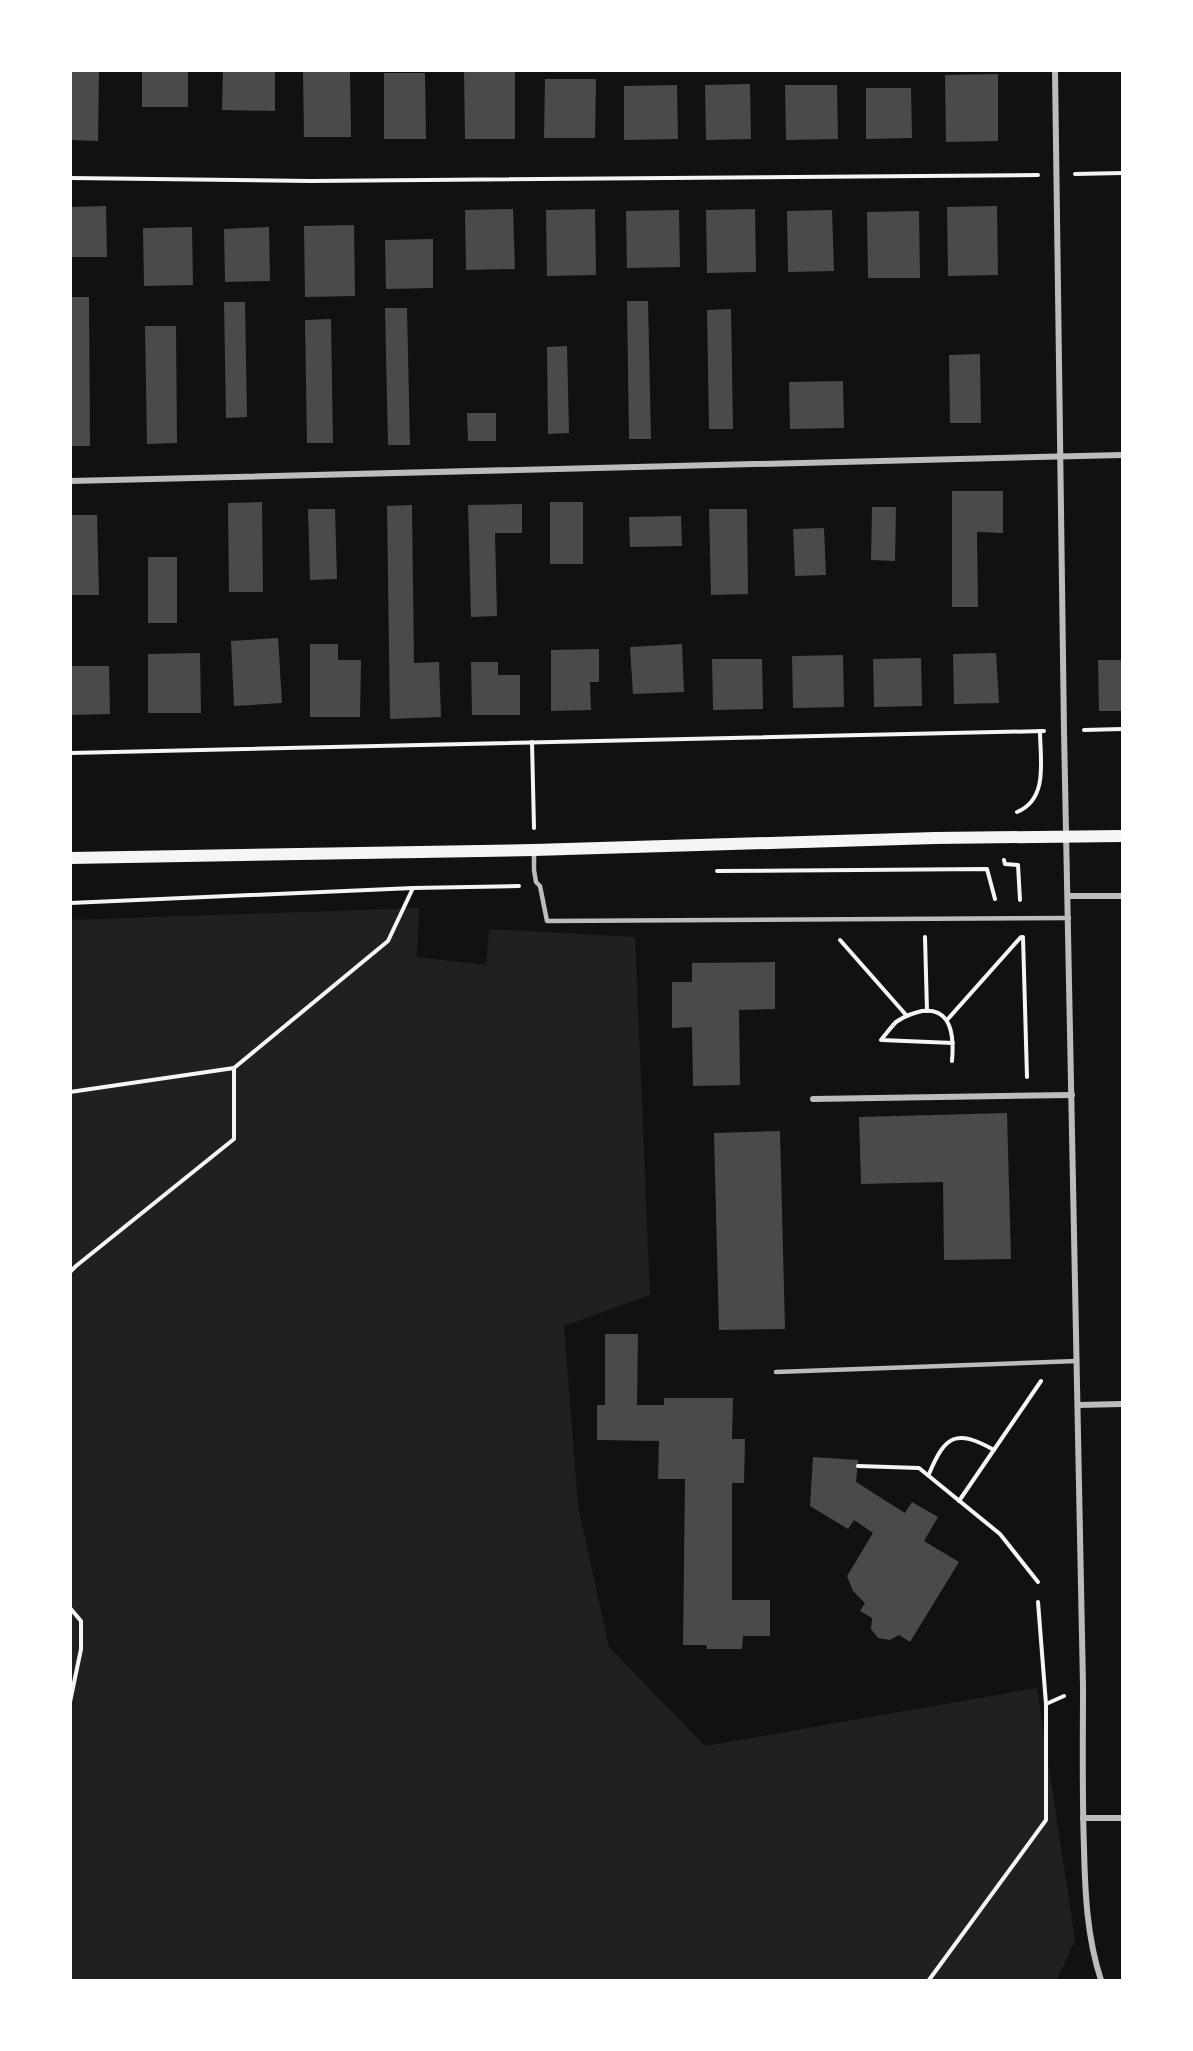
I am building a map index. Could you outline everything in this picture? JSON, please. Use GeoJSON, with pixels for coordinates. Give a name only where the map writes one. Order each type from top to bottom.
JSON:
{"type":"FeatureCollection","features":[{"type":"Feature","properties":{"kind":"main road"},"geometry":{"type":"LineString","coordinates":[[70,858],[534,850],[935,838],[1122,836]]}},
{"type":"Feature","properties":{"kind":"street"},"geometry":{"type":"LineString","coordinates":[[1055,70],[1064,731],[1083,1686],[1083,1818],[1085,1879],[1090,1930],[1101,1980]]}},
{"type":"Feature","properties":{"kind":"street"},"geometry":{"type":"LineString","coordinates":[[70,481],[1122,455]]}},
{"type":"Feature","properties":{"kind":"street"},"geometry":{"type":"LineString","coordinates":[[1068,897],[1122,896]]}},
{"type":"Feature","properties":{"kind":"street"},"geometry":{"type":"LineString","coordinates":[[813,1100],[1072,1095]]}},
{"type":"Feature","properties":{"kind":"street"},"geometry":{"type":"LineString","coordinates":[[1078,1405],[1122,1404]]}},
{"type":"Feature","properties":{"kind":"street"},"geometry":{"type":"LineString","coordinates":[[1083,1818],[1122,1818]]}},
{"type":"Feature","properties":{"kind":"lane"},"geometry":{"type":"LineString","coordinates":[[534,850],[536,882],[540,886],[547,921],[1069,918]]}},
{"type":"Feature","properties":{"kind":"lane"},"geometry":{"type":"LineString","coordinates":[[776,1372],[1077,1360]]}},
{"type":"Feature","properties":{"kind":"path"},"geometry":{"type":"LineString","coordinates":[[70,178],[311,181],[1122,173]]}},
{"type":"Feature","properties":{"kind":"path"},"geometry":{"type":"LineString","coordinates":[[70,753],[1122,729]]}},
{"type":"Feature","properties":{"kind":"path"},"geometry":{"type":"LineString","coordinates":[[532,742],[534,850]]}},
{"type":"Feature","properties":{"kind":"path"},"geometry":{"type":"LineString","coordinates":[[715,871],[987,869],[1000,917]]}},
{"type":"Feature","properties":{"kind":"path"},"geometry":{"type":"LineString","coordinates":[[70,903],[413,888],[540,886]]}},
{"type":"Feature","properties":{"kind":"path"},"geometry":{"type":"LineString","coordinates":[[70,1092],[234,1068],[388,941],[413,888]]}},
{"type":"Feature","properties":{"kind":"path"},"geometry":{"type":"LineString","coordinates":[[947,1020],[1023,935],[1028,1095]]}},
{"type":"Feature","properties":{"kind":"path"},"geometry":{"type":"LineString","coordinates":[[925,936],[927,1011]]}},
{"type":"Feature","properties":{"kind":"path"},"geometry":{"type":"LineString","coordinates":[[839,938],[906,1016]]}},
{"type":"Feature","properties":{"kind":"path"},"geometry":{"type":"LineString","coordinates":[[952,1061],[953,1043],[947,1020],[939,1013],[927,1011],[906,1016],[896,1023],[881,1040],[953,1043]]}},
{"type":"Feature","properties":{"kind":"path"},"geometry":{"type":"LineString","coordinates":[[70,1272],[234,1138],[234,1068]]}},
{"type":"Feature","properties":{"kind":"path"},"geometry":{"type":"LineString","coordinates":[[959,1501],[1056,1361]]}},
{"type":"Feature","properties":{"kind":"path"},"geometry":{"type":"LineString","coordinates":[[929,1474],[939,1451],[946,1443],[964,1437],[976,1440],[994,1450]]}},
{"type":"Feature","properties":{"kind":"path"},"geometry":{"type":"LineString","coordinates":[[858,1466],[919,1468],[929,1474],[1000,1534],[1038,1582]]}},
{"type":"Feature","properties":{"kind":"path"},"geometry":{"type":"LineString","coordinates":[[929,1980],[1046,1820],[1046,1704],[1038,1602]]}},
{"type":"Feature","properties":{"kind":"path"},"geometry":{"type":"LineString","coordinates":[[70,1608],[81,1621],[81,1649],[70,1702]]}},
{"type":"Feature","properties":{"kind":"path"},"geometry":{"type":"LineString","coordinates":[[1046,1704],[1083,1686]]}},
{"type":"Feature","properties":{"kind":"shaded area"},"geometry":{"type":"Polygon","coordinates":[[[419,908],[417,957],[486,965],[489,929],[635,937],[650,1295],[564,1326],[578,1506],[609,1647],[705,1746],[1037,1688],[1075,1940],[1057,1980],[71,1980],[70,920],[419,908]]]}},
{"type":"Feature","properties":{"kind":"building"},"geometry":{"type":"Polygon","coordinates":[[[70,70],[99,70],[98,141],[70,140],[70,70]]]}},
{"type":"Feature","properties":{"kind":"building"},"geometry":{"type":"Polygon","coordinates":[[[142,70],[188,70],[188,107],[142,107],[142,70]]]}},
{"type":"Feature","properties":{"kind":"building"},"geometry":{"type":"Polygon","coordinates":[[[223,70],[275,70],[275,111],[222,110],[223,70]]]}},
{"type":"Feature","properties":{"kind":"building"},"geometry":{"type":"Polygon","coordinates":[[[350,70],[351,137],[304,137],[303,71],[350,70]]]}},
{"type":"Feature","properties":{"kind":"building"},"geometry":{"type":"Polygon","coordinates":[[[464,70],[515,70],[515,139],[465,139],[464,70]]]}},
{"type":"Feature","properties":{"kind":"building"},"geometry":{"type":"Polygon","coordinates":[[[384,73],[425,73],[426,139],[384,139],[384,73]]]}},
{"type":"Feature","properties":{"kind":"building"},"geometry":{"type":"Polygon","coordinates":[[[998,74],[998,141],[946,142],[945,75],[998,74]]]}},
{"type":"Feature","properties":{"kind":"building"},"geometry":{"type":"Polygon","coordinates":[[[545,79],[596,79],[595,138],[544,138],[545,79]]]}},
{"type":"Feature","properties":{"kind":"building"},"geometry":{"type":"Polygon","coordinates":[[[750,84],[751,139],[706,140],[705,85],[750,84]]]}},
{"type":"Feature","properties":{"kind":"building"},"geometry":{"type":"Polygon","coordinates":[[[677,85],[678,139],[624,140],[624,86],[677,85]]]}},
{"type":"Feature","properties":{"kind":"building"},"geometry":{"type":"Polygon","coordinates":[[[785,85],[837,85],[838,139],[786,140],[785,85]]]}},
{"type":"Feature","properties":{"kind":"building"},"geometry":{"type":"Polygon","coordinates":[[[866,88],[911,88],[912,138],[866,139],[866,88]]]}},
{"type":"Feature","properties":{"kind":"building"},"geometry":{"type":"Polygon","coordinates":[[[106,206],[107,257],[70,257],[70,207],[106,206]]]}},
{"type":"Feature","properties":{"kind":"building"},"geometry":{"type":"Polygon","coordinates":[[[997,206],[998,275],[948,276],[947,207],[997,206]]]}},
{"type":"Feature","properties":{"kind":"building"},"geometry":{"type":"Polygon","coordinates":[[[513,209],[515,269],[466,270],[465,210],[513,209]]]}},
{"type":"Feature","properties":{"kind":"building"},"geometry":{"type":"Polygon","coordinates":[[[595,209],[596,275],[547,276],[546,210],[595,209]]]}},
{"type":"Feature","properties":{"kind":"building"},"geometry":{"type":"Polygon","coordinates":[[[755,209],[756,272],[707,273],[706,210],[755,209]]]}},
{"type":"Feature","properties":{"kind":"building"},"geometry":{"type":"Polygon","coordinates":[[[679,210],[680,267],[627,268],[626,211],[679,210]]]}},
{"type":"Feature","properties":{"kind":"building"},"geometry":{"type":"Polygon","coordinates":[[[832,210],[834,271],[788,272],[787,211],[832,210]]]}},
{"type":"Feature","properties":{"kind":"building"},"geometry":{"type":"Polygon","coordinates":[[[919,211],[920,278],[868,278],[867,212],[919,211]]]}},
{"type":"Feature","properties":{"kind":"building"},"geometry":{"type":"Polygon","coordinates":[[[354,225],[355,296],[305,297],[304,226],[354,225]]]}},
{"type":"Feature","properties":{"kind":"building"},"geometry":{"type":"Polygon","coordinates":[[[192,227],[193,285],[144,286],[143,228],[192,227]]]}},
{"type":"Feature","properties":{"kind":"building"},"geometry":{"type":"Polygon","coordinates":[[[269,227],[270,281],[225,282],[224,229],[269,227]]]}},
{"type":"Feature","properties":{"kind":"building"},"geometry":{"type":"Polygon","coordinates":[[[433,239],[433,288],[386,289],[385,240],[433,239]]]}},
{"type":"Feature","properties":{"kind":"building"},"geometry":{"type":"Polygon","coordinates":[[[70,297],[89,297],[90,446],[70,446],[70,297]]]}},
{"type":"Feature","properties":{"kind":"building"},"geometry":{"type":"Polygon","coordinates":[[[627,301],[648,301],[651,439],[629,439],[627,301]]]}},
{"type":"Feature","properties":{"kind":"building"},"geometry":{"type":"Polygon","coordinates":[[[224,302],[245,302],[247,417],[226,418],[224,302]]]}},
{"type":"Feature","properties":{"kind":"building"},"geometry":{"type":"Polygon","coordinates":[[[385,308],[407,308],[410,445],[388,445],[385,308]]]}},
{"type":"Feature","properties":{"kind":"building"},"geometry":{"type":"Polygon","coordinates":[[[731,309],[733,429],[709,429],[707,310],[731,309]]]}},
{"type":"Feature","properties":{"kind":"building"},"geometry":{"type":"Polygon","coordinates":[[[331,319],[333,443],[307,443],[305,320],[331,319]]]}},
{"type":"Feature","properties":{"kind":"building"},"geometry":{"type":"Polygon","coordinates":[[[145,326],[176,326],[177,443],[147,444],[145,326]]]}},
{"type":"Feature","properties":{"kind":"building"},"geometry":{"type":"Polygon","coordinates":[[[567,346],[569,433],[548,434],[547,347],[567,346]]]}},
{"type":"Feature","properties":{"kind":"building"},"geometry":{"type":"Polygon","coordinates":[[[980,354],[981,423],[950,423],[949,355],[980,354]]]}},
{"type":"Feature","properties":{"kind":"building"},"geometry":{"type":"Polygon","coordinates":[[[843,381],[844,428],[790,429],[789,382],[843,381]]]}},
{"type":"Feature","properties":{"kind":"building"},"geometry":{"type":"Polygon","coordinates":[[[467,413],[496,413],[496,441],[468,441],[467,413]]]}},
{"type":"Feature","properties":{"kind":"building"},"geometry":{"type":"Polygon","coordinates":[[[952,491],[1003,491],[1003,533],[977,532],[978,607],[952,607],[952,491]]]}},
{"type":"Feature","properties":{"kind":"building"},"geometry":{"type":"Polygon","coordinates":[[[262,502],[263,592],[229,592],[228,503],[262,502]]]}},
{"type":"Feature","properties":{"kind":"building"},"geometry":{"type":"Polygon","coordinates":[[[550,502],[583,502],[583,564],[550,564],[550,502]]]}},
{"type":"Feature","properties":{"kind":"building"},"geometry":{"type":"Polygon","coordinates":[[[522,504],[522,533],[495,533],[497,616],[471,617],[468,505],[522,504]]]}},
{"type":"Feature","properties":{"kind":"building"},"geometry":{"type":"Polygon","coordinates":[[[412,505],[414,663],[439,662],[441,717],[390,719],[387,506],[412,505]]]}},
{"type":"Feature","properties":{"kind":"building"},"geometry":{"type":"Polygon","coordinates":[[[872,507],[896,507],[895,561],[871,560],[872,507]]]}},
{"type":"Feature","properties":{"kind":"building"},"geometry":{"type":"Polygon","coordinates":[[[308,509],[335,509],[337,579],[310,580],[308,509]]]}},
{"type":"Feature","properties":{"kind":"building"},"geometry":{"type":"Polygon","coordinates":[[[709,509],[747,509],[748,594],[711,595],[709,509]]]}},
{"type":"Feature","properties":{"kind":"building"},"geometry":{"type":"Polygon","coordinates":[[[70,515],[97,515],[99,595],[70,595],[70,515]]]}},
{"type":"Feature","properties":{"kind":"building"},"geometry":{"type":"Polygon","coordinates":[[[681,516],[682,546],[630,547],[629,517],[681,516]]]}},
{"type":"Feature","properties":{"kind":"building"},"geometry":{"type":"Polygon","coordinates":[[[824,528],[826,575],[795,576],[793,529],[824,528]]]}},
{"type":"Feature","properties":{"kind":"building"},"geometry":{"type":"Polygon","coordinates":[[[148,557],[177,557],[177,623],[148,623],[148,557]]]}},
{"type":"Feature","properties":{"kind":"building"},"geometry":{"type":"Polygon","coordinates":[[[278,638],[282,703],[234,706],[231,641],[278,638]]]}},
{"type":"Feature","properties":{"kind":"building"},"geometry":{"type":"Polygon","coordinates":[[[310,644],[338,644],[338,660],[361,660],[360,717],[310,717],[310,644]]]}},
{"type":"Feature","properties":{"kind":"building"},"geometry":{"type":"Polygon","coordinates":[[[682,644],[684,692],[633,694],[630,647],[682,644]]]}},
{"type":"Feature","properties":{"kind":"building"},"geometry":{"type":"Polygon","coordinates":[[[599,649],[599,682],[590,682],[591,710],[551,711],[551,650],[599,649]]]}},
{"type":"Feature","properties":{"kind":"building"},"geometry":{"type":"Polygon","coordinates":[[[200,653],[201,713],[148,713],[148,654],[200,653]]]}},
{"type":"Feature","properties":{"kind":"building"},"geometry":{"type":"Polygon","coordinates":[[[996,653],[999,703],[954,704],[953,654],[996,653]]]}},
{"type":"Feature","properties":{"kind":"building"},"geometry":{"type":"Polygon","coordinates":[[[843,655],[844,707],[793,708],[792,656],[843,655]]]}},
{"type":"Feature","properties":{"kind":"building"},"geometry":{"type":"Polygon","coordinates":[[[921,658],[922,706],[874,707],[873,659],[921,658]]]}},
{"type":"Feature","properties":{"kind":"building"},"geometry":{"type":"Polygon","coordinates":[[[712,659],[762,659],[763,709],[713,710],[712,659]]]}},
{"type":"Feature","properties":{"kind":"building"},"geometry":{"type":"Polygon","coordinates":[[[1098,660],[1122,660],[1122,711],[1099,711],[1098,660]]]}},
{"type":"Feature","properties":{"kind":"building"},"geometry":{"type":"Polygon","coordinates":[[[471,662],[498,662],[498,675],[520,675],[520,715],[472,715],[471,662]]]}},
{"type":"Feature","properties":{"kind":"building"},"geometry":{"type":"Polygon","coordinates":[[[70,666],[109,666],[110,714],[70,715],[70,666]]]}},
{"type":"Feature","properties":{"kind":"building"},"geometry":{"type":"Polygon","coordinates":[[[775,962],[775,1009],[739,1010],[740,1085],[693,1086],[692,1027],[672,1028],[672,982],[692,982],[692,963],[775,962]]]}},
{"type":"Feature","properties":{"kind":"building"},"geometry":{"type":"Polygon","coordinates":[[[1007,1113],[1011,1259],[944,1260],[943,1182],[861,1184],[859,1117],[1007,1113]]]}},
{"type":"Feature","properties":{"kind":"building"},"geometry":{"type":"Polygon","coordinates":[[[780,1131],[785,1329],[719,1330],[714,1133],[780,1131]]]}},
{"type":"Feature","properties":{"kind":"building"},"geometry":{"type":"Polygon","coordinates":[[[605,1334],[638,1334],[637,1405],[664,1405],[664,1398],[733,1398],[732,1439],[745,1439],[744,1483],[732,1483],[732,1600],[770,1600],[770,1636],[743,1636],[742,1649],[707,1649],[706,1645],[683,1645],[685,1479],[658,1479],[659,1441],[597,1440],[597,1405],[605,1405],[605,1334]]]}},
{"type":"Feature","properties":{"kind":"building"},"geometry":{"type":"Polygon","coordinates":[[[813,1457],[858,1460],[856,1482],[905,1513],[912,1502],[938,1517],[924,1541],[959,1562],[910,1642],[899,1635],[890,1640],[878,1638],[871,1629],[872,1618],[860,1611],[865,1603],[853,1591],[847,1576],[873,1533],[854,1520],[848,1529],[810,1506],[813,1457]]]}}]}
